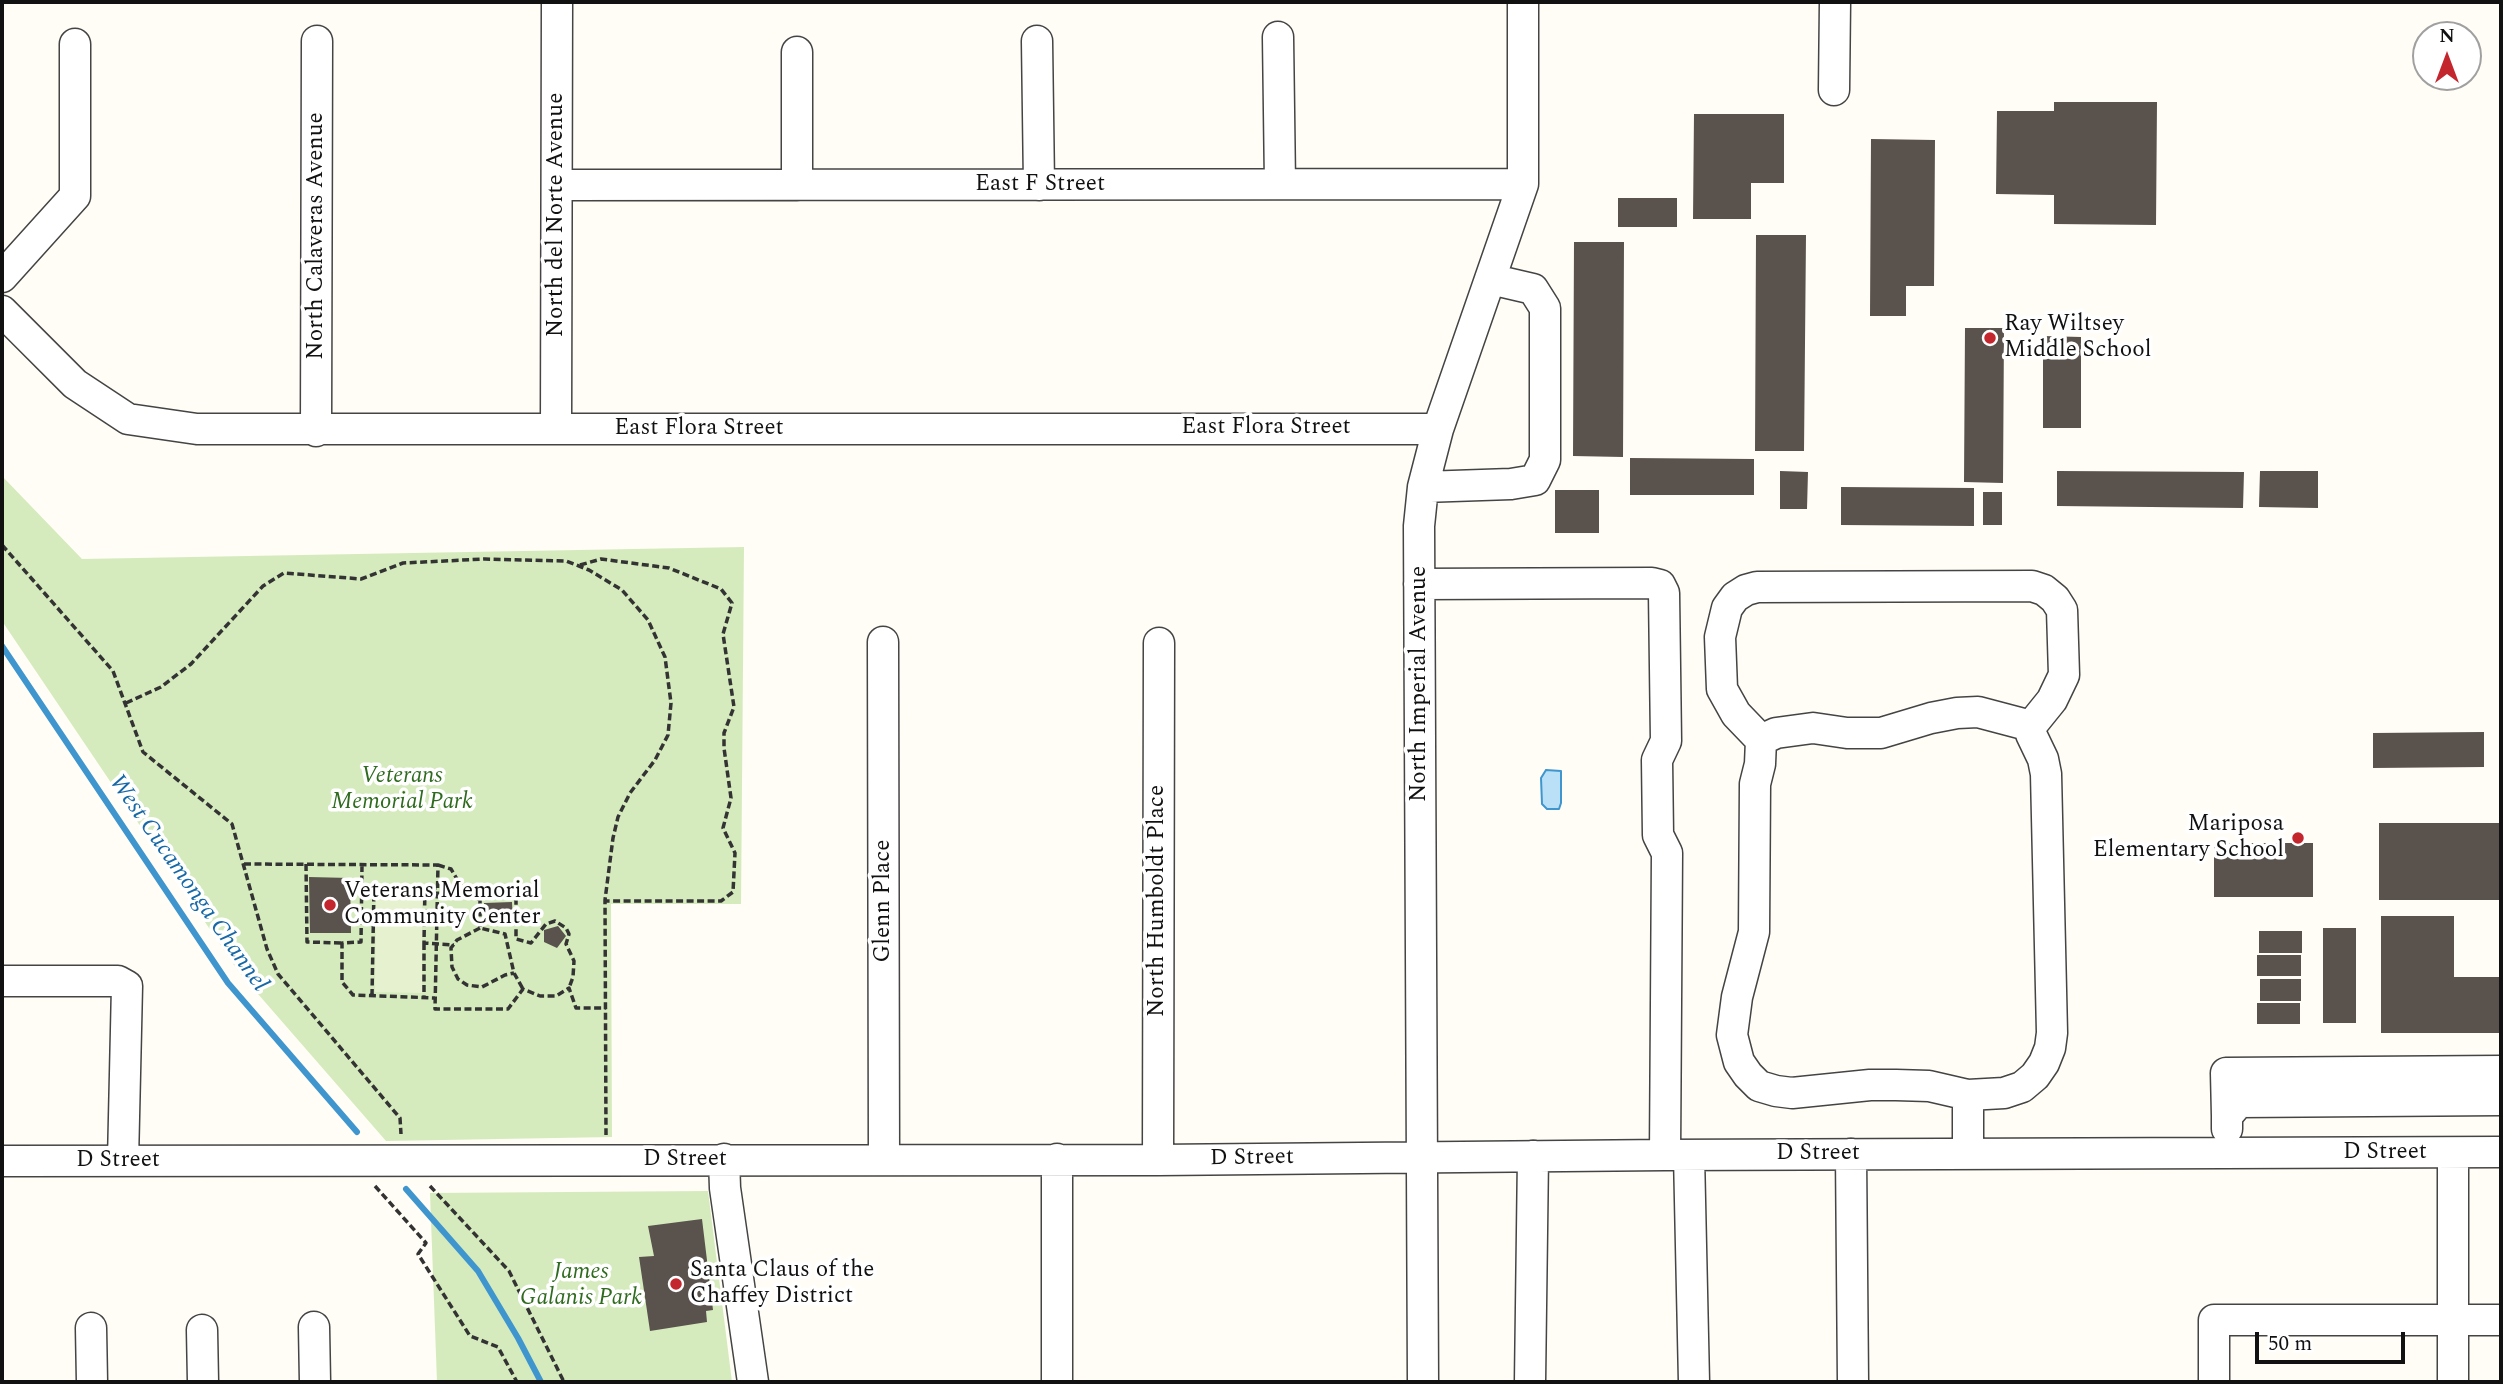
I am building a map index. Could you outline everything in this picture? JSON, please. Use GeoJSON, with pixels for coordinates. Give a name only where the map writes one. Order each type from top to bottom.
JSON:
{"type":"FeatureCollection","features":[{"type":"Feature","properties":{"kind":"street","name":"North del Norte Avenue"},"geometry":{"type":"LineString","coordinates":[[556,429],[557,2]]}},
{"type":"Feature","properties":{"kind":"street","name":"North Imperial Avenue"},"geometry":{"type":"LineString","coordinates":[[1423,1382],[1419,526],[1423,487],[1438,429],[1522,184],[1522,2]]}},
{"type":"Feature","properties":{"kind":"street"},"geometry":{"type":"LineString","coordinates":[[1834,90],[1835,2]]}},
{"type":"Feature","properties":{"kind":"street"},"geometry":{"type":"LineString","coordinates":[[1278,37],[1280,184]]}},
{"type":"Feature","properties":{"kind":"street","name":"North Calaveras Avenue"},"geometry":{"type":"LineString","coordinates":[[316,431],[317,41]]}},
{"type":"Feature","properties":{"kind":"street"},"geometry":{"type":"LineString","coordinates":[[1037,41],[1039,185]]}},
{"type":"Feature","properties":{"kind":"street"},"geometry":{"type":"LineString","coordinates":[[2,277],[75,196],[75,44]]}},
{"type":"Feature","properties":{"kind":"street"},"geometry":{"type":"LineString","coordinates":[[797,52],[797,185]]}},
{"type":"Feature","properties":{"kind":"street","name":"East F Street"},"geometry":{"type":"LineString","coordinates":[[558,185],[1522,184]]}},
{"type":"Feature","properties":{"kind":"street"},"geometry":{"type":"LineString","coordinates":[[1423,487],[1511,484],[1535,480],[1545,460],[1545,308],[1533,289],[1490,279]]}},
{"type":"Feature","properties":{"kind":"street","name":"East Flora Street"},"geometry":{"type":"LineString","coordinates":[[2,311],[75,384],[128,419],[197,429],[1438,429]]}},
{"type":"Feature","properties":{"kind":"street"},"geometry":{"type":"LineString","coordinates":[[1419,584],[1653,583],[1660,585],[1664,593],[1666,741],[1657,760],[1658,835],[1667,853],[1677,1155],[1694,1382]]}},
{"type":"Feature","properties":{"kind":"street"},"geometry":{"type":"LineString","coordinates":[[2020,585],[2044,590],[2055,599],[2062,610],[2064,675],[2052,700],[2031,726],[2031,734],[2043,759],[2046,774],[2052,1034],[2044,1063],[2035,1076],[2022,1087],[2004,1093],[1968,1095],[1929,1086],[1896,1084],[1870,1084],[1792,1093],[1759,1086],[1739,1062],[1732,1034],[1737,997],[1754,932],[1755,784],[1760,764],[1761,740],[1736,714],[1722,690],[1720,637],[1727,608],[1735,597],[1758,587],[2020,585]]}},
{"type":"Feature","properties":{"kind":"street","name":"Glenn Place"},"geometry":{"type":"LineString","coordinates":[[883,642],[884,1160]]}},
{"type":"Feature","properties":{"kind":"street","name":"North Humboldt Place"},"geometry":{"type":"LineString","coordinates":[[1158,1160],[1159,643]]}},
{"type":"Feature","properties":{"kind":"street"},"geometry":{"type":"LineString","coordinates":[[1761,740],[1776,733],[1813,728],[1847,733],[1881,733],[1957,713],[1978,712],[2031,726]]}},
{"type":"Feature","properties":{"kind":"street"},"geometry":{"type":"LineString","coordinates":[[2,981],[118,981],[127,986],[123,1161]]}},
{"type":"Feature","properties":{"kind":"street"},"geometry":{"type":"LineString","coordinates":[[2226,1153],[2226,1073],[2501,1072]]}},
{"type":"Feature","properties":{"kind":"street"},"geometry":{"type":"LineString","coordinates":[[1968,1095],[1968,1154]]}},
{"type":"Feature","properties":{"kind":"street"},"geometry":{"type":"LineString","coordinates":[[2227,1116],[2239,1102],[2501,1100]]}},
{"type":"Feature","properties":{"kind":"street","name":"D Street"},"geometry":{"type":"LineString","coordinates":[[2,1161],[1158,1160],[2501,1152]]}},
{"type":"Feature","properties":{"kind":"street"},"geometry":{"type":"LineString","coordinates":[[2453,1153],[2453,1382]]}},
{"type":"Feature","properties":{"kind":"street"},"geometry":{"type":"LineString","coordinates":[[1851,1154],[1853,1382]]}},
{"type":"Feature","properties":{"kind":"street"},"geometry":{"type":"LineString","coordinates":[[1530,1382],[1533,1156]]}},
{"type":"Feature","properties":{"kind":"street"},"geometry":{"type":"LineString","coordinates":[[724,1159],[725,1188],[753,1382]]}},
{"type":"Feature","properties":{"kind":"street"},"geometry":{"type":"LineString","coordinates":[[1057,1159],[1057,1382]]}},
{"type":"Feature","properties":{"kind":"street"},"geometry":{"type":"LineString","coordinates":[[2214,1382],[2214,1321],[2501,1320]]}},
{"type":"Feature","properties":{"kind":"street"},"geometry":{"type":"LineString","coordinates":[[314,1326],[315,1382]]}},
{"type":"Feature","properties":{"kind":"street"},"geometry":{"type":"LineString","coordinates":[[91,1328],[92,1382]]}},
{"type":"Feature","properties":{"kind":"street"},"geometry":{"type":"LineString","coordinates":[[202,1330],[203,1382]]}},
{"type":"Feature","properties":{"kind":"path"},"geometry":{"type":"LineString","coordinates":[[2,545],[113,671],[143,752],[232,824],[267,948],[278,974],[400,1118],[401,1134]]}},
{"type":"Feature","properties":{"kind":"path"},"geometry":{"type":"LineString","coordinates":[[126,703],[161,687],[191,664],[263,586],[284,573],[361,579],[403,563],[485,559],[566,561],[589,570],[622,590],[648,620],[665,657],[671,703],[668,735],[655,760],[630,793],[618,817],[605,901],[606,1135]]}},
{"type":"Feature","properties":{"kind":"path"},"geometry":{"type":"LineString","coordinates":[[577,565],[601,559],[669,568],[722,589],[732,603],[723,634],[734,707],[724,733],[731,798],[723,828],[735,853],[733,892],[721,901],[605,901]]}},
{"type":"Feature","properties":{"kind":"path"},"geometry":{"type":"LineString","coordinates":[[243,864],[438,865],[451,869],[466,894],[480,899],[516,897],[516,939]]}},
{"type":"Feature","properties":{"kind":"path"},"geometry":{"type":"LineString","coordinates":[[306,864],[307,942],[342,943],[361,942],[362,865]]}},
{"type":"Feature","properties":{"kind":"path"},"geometry":{"type":"LineString","coordinates":[[438,865],[435,1009],[508,1009],[523,989]]}},
{"type":"Feature","properties":{"kind":"path"},"geometry":{"type":"LineString","coordinates":[[362,887],[437,888]]}},
{"type":"Feature","properties":{"kind":"path"},"geometry":{"type":"LineString","coordinates":[[372,996],[374,887]]}},
{"type":"Feature","properties":{"kind":"path"},"geometry":{"type":"LineString","coordinates":[[424,998],[425,888]]}},
{"type":"Feature","properties":{"kind":"path"},"geometry":{"type":"LineString","coordinates":[[480,899],[480,928]]}},
{"type":"Feature","properties":{"kind":"path"},"geometry":{"type":"LineString","coordinates":[[507,942],[516,939],[531,943],[546,924],[555,921],[566,928],[569,934],[566,944],[574,961],[573,977],[569,988],[556,996],[540,996],[523,989],[514,973],[505,934],[480,928],[469,932],[451,948],[452,967],[457,979],[467,985],[482,987],[514,973]]}},
{"type":"Feature","properties":{"kind":"path"},"geometry":{"type":"LineString","coordinates":[[342,943],[342,982],[353,995],[435,998]]}},
{"type":"Feature","properties":{"kind":"path"},"geometry":{"type":"LineString","coordinates":[[424,943],[454,944]]}},
{"type":"Feature","properties":{"kind":"path"},"geometry":{"type":"LineString","coordinates":[[569,988],[576,1008],[606,1008]]}},
{"type":"Feature","properties":{"kind":"path"},"geometry":{"type":"LineString","coordinates":[[372,1181],[426,1243],[418,1254],[470,1336],[498,1347],[517,1382]]}},
{"type":"Feature","properties":{"kind":"path"},"geometry":{"type":"LineString","coordinates":[[425,1181],[509,1271],[564,1382]]}},
{"type":"Feature","properties":{"kind":"green space","name":"Veterans Memorial Park"},"geometry":{"type":"Polygon","coordinates":[[[2,476],[82,559],[744,547],[741,904],[611,904],[612,1137],[386,1141],[238,971],[2,621],[2,476]]]}},
{"type":"Feature","properties":{"kind":"green space"},"geometry":{"type":"Polygon","coordinates":[[[376,890],[422,890],[422,993],[375,992],[376,890]]]}},
{"type":"Feature","properties":{"kind":"green space","name":"James Galanis Park"},"geometry":{"type":"Polygon","coordinates":[[[708,1191],[732,1382],[437,1382],[430,1193],[708,1191]]]}},
{"type":"Feature","properties":{"kind":"water"},"geometry":{"type":"Polygon","coordinates":[[[1546,770],[1561,771],[1559,809],[1547,809],[1542,804],[1541,778],[1546,770]]]}},
{"type":"Feature","properties":{"kind":"building"},"geometry":{"type":"Polygon","coordinates":[[[2054,102],[2157,102],[2156,225],[2054,224],[2054,195],[1996,194],[1997,111],[2054,111],[2054,102]]]}},
{"type":"Feature","properties":{"kind":"building"},"geometry":{"type":"Polygon","coordinates":[[[1694,114],[1784,114],[1784,183],[1751,183],[1751,219],[1693,219],[1694,114]]]}},
{"type":"Feature","properties":{"kind":"building"},"geometry":{"type":"Polygon","coordinates":[[[1871,139],[1935,140],[1934,286],[1906,286],[1906,316],[1870,316],[1871,139]]]}},
{"type":"Feature","properties":{"kind":"building"},"geometry":{"type":"Polygon","coordinates":[[[1618,198],[1677,198],[1677,227],[1618,227],[1618,198]]]}},
{"type":"Feature","properties":{"kind":"building"},"geometry":{"type":"Polygon","coordinates":[[[1756,235],[1806,235],[1804,451],[1755,451],[1756,235]]]}},
{"type":"Feature","properties":{"kind":"building"},"geometry":{"type":"Polygon","coordinates":[[[1574,242],[1624,242],[1623,457],[1573,456],[1574,242]]]}},
{"type":"Feature","properties":{"kind":"building"},"geometry":{"type":"Polygon","coordinates":[[[1965,328],[2004,328],[2003,483],[1964,482],[1965,328]]]}},
{"type":"Feature","properties":{"kind":"building"},"geometry":{"type":"Polygon","coordinates":[[[2043,336],[2081,337],[2081,428],[2043,428],[2043,336]]]}},
{"type":"Feature","properties":{"kind":"building"},"geometry":{"type":"Polygon","coordinates":[[[1630,458],[1754,459],[1754,495],[1630,495],[1630,458]]]}},
{"type":"Feature","properties":{"kind":"building"},"geometry":{"type":"Polygon","coordinates":[[[1780,471],[1808,472],[1807,509],[1780,509],[1780,471]]]}},
{"type":"Feature","properties":{"kind":"building"},"geometry":{"type":"Polygon","coordinates":[[[2057,471],[2244,472],[2243,508],[2057,506],[2057,471]]]}},
{"type":"Feature","properties":{"kind":"building"},"geometry":{"type":"Polygon","coordinates":[[[2260,471],[2318,471],[2318,508],[2259,507],[2260,471]]]}},
{"type":"Feature","properties":{"kind":"building"},"geometry":{"type":"Polygon","coordinates":[[[1841,487],[1974,488],[1974,526],[1841,525],[1841,487]]]}},
{"type":"Feature","properties":{"kind":"building"},"geometry":{"type":"Polygon","coordinates":[[[1555,490],[1599,490],[1599,533],[1555,533],[1555,490]]]}},
{"type":"Feature","properties":{"kind":"building"},"geometry":{"type":"Polygon","coordinates":[[[1983,492],[2002,492],[2002,525],[1983,525],[1983,492]]]}},
{"type":"Feature","properties":{"kind":"building"},"geometry":{"type":"Polygon","coordinates":[[[2484,732],[2484,767],[2373,768],[2373,733],[2484,732]]]}},
{"type":"Feature","properties":{"kind":"building"},"geometry":{"type":"Polygon","coordinates":[[[2379,823],[2501,823],[2501,900],[2379,900],[2379,823]]]}},
{"type":"Feature","properties":{"kind":"building"},"geometry":{"type":"Polygon","coordinates":[[[2214,843],[2313,843],[2313,897],[2214,897],[2214,843]]]}},
{"type":"Feature","properties":{"kind":"building","name":"Veterans Memorial Community Center"},"geometry":{"type":"Polygon","coordinates":[[[309,877],[350,878],[351,933],[310,933],[309,877]]]}},
{"type":"Feature","properties":{"kind":"building"},"geometry":{"type":"Polygon","coordinates":[[[512,902],[513,923],[485,924],[484,903],[512,902]]]}},
{"type":"Feature","properties":{"kind":"building"},"geometry":{"type":"Polygon","coordinates":[[[2381,916],[2454,916],[2454,977],[2501,977],[2501,1033],[2381,1033],[2381,916]]]}},
{"type":"Feature","properties":{"kind":"building"},"geometry":{"type":"Polygon","coordinates":[[[558,926],[566,936],[557,948],[544,942],[544,930],[558,926]]]}},
{"type":"Feature","properties":{"kind":"building"},"geometry":{"type":"Polygon","coordinates":[[[2323,928],[2356,928],[2356,1023],[2323,1023],[2323,928]]]}},
{"type":"Feature","properties":{"kind":"building"},"geometry":{"type":"Polygon","coordinates":[[[2259,931],[2302,931],[2302,953],[2259,953],[2259,931]]]}},
{"type":"Feature","properties":{"kind":"building"},"geometry":{"type":"Polygon","coordinates":[[[2257,955],[2301,955],[2301,976],[2257,976],[2257,955]]]}},
{"type":"Feature","properties":{"kind":"building"},"geometry":{"type":"Polygon","coordinates":[[[2260,979],[2301,979],[2301,1001],[2260,1001],[2260,979]]]}},
{"type":"Feature","properties":{"kind":"building"},"geometry":{"type":"Polygon","coordinates":[[[2257,1003],[2300,1003],[2300,1024],[2257,1024],[2257,1003]]]}},
{"type":"Feature","properties":{"kind":"building","name":"Santa Claus of the Chaffey District"},"geometry":{"type":"Polygon","coordinates":[[[702,1219],[713,1310],[706,1311],[707,1322],[650,1331],[639,1257],[654,1256],[648,1226],[702,1219]]]}},
{"type":"Feature","properties":{"kind":"waterway","name":"West Cucamonga Channel"},"geometry":{"type":"LineString","coordinates":[[2,646],[228,983],[357,1132]]}},
{"type":"Feature","properties":{"kind":"waterway","name":"West Cucamonga Channel"},"geometry":{"type":"LineString","coordinates":[[406,1189],[478,1271],[541,1382]]}},
{"type":"Feature","properties":{"kind":"place","name":"Ray Wiltsey Middle School"},"geometry":{"type":"Point","coordinates":[1990,338]}},
{"type":"Feature","properties":{"kind":"place","name":"Mariposa Elementary School"},"geometry":{"type":"Point","coordinates":[2298,838]}},
{"type":"Feature","properties":{"kind":"place","name":"Veterans Memorial Community Center"},"geometry":{"type":"Point","coordinates":[330,905]}},
{"type":"Feature","properties":{"kind":"place","name":"Santa Claus of the Chaffey District"},"geometry":{"type":"Point","coordinates":[676,1284]}}]}
